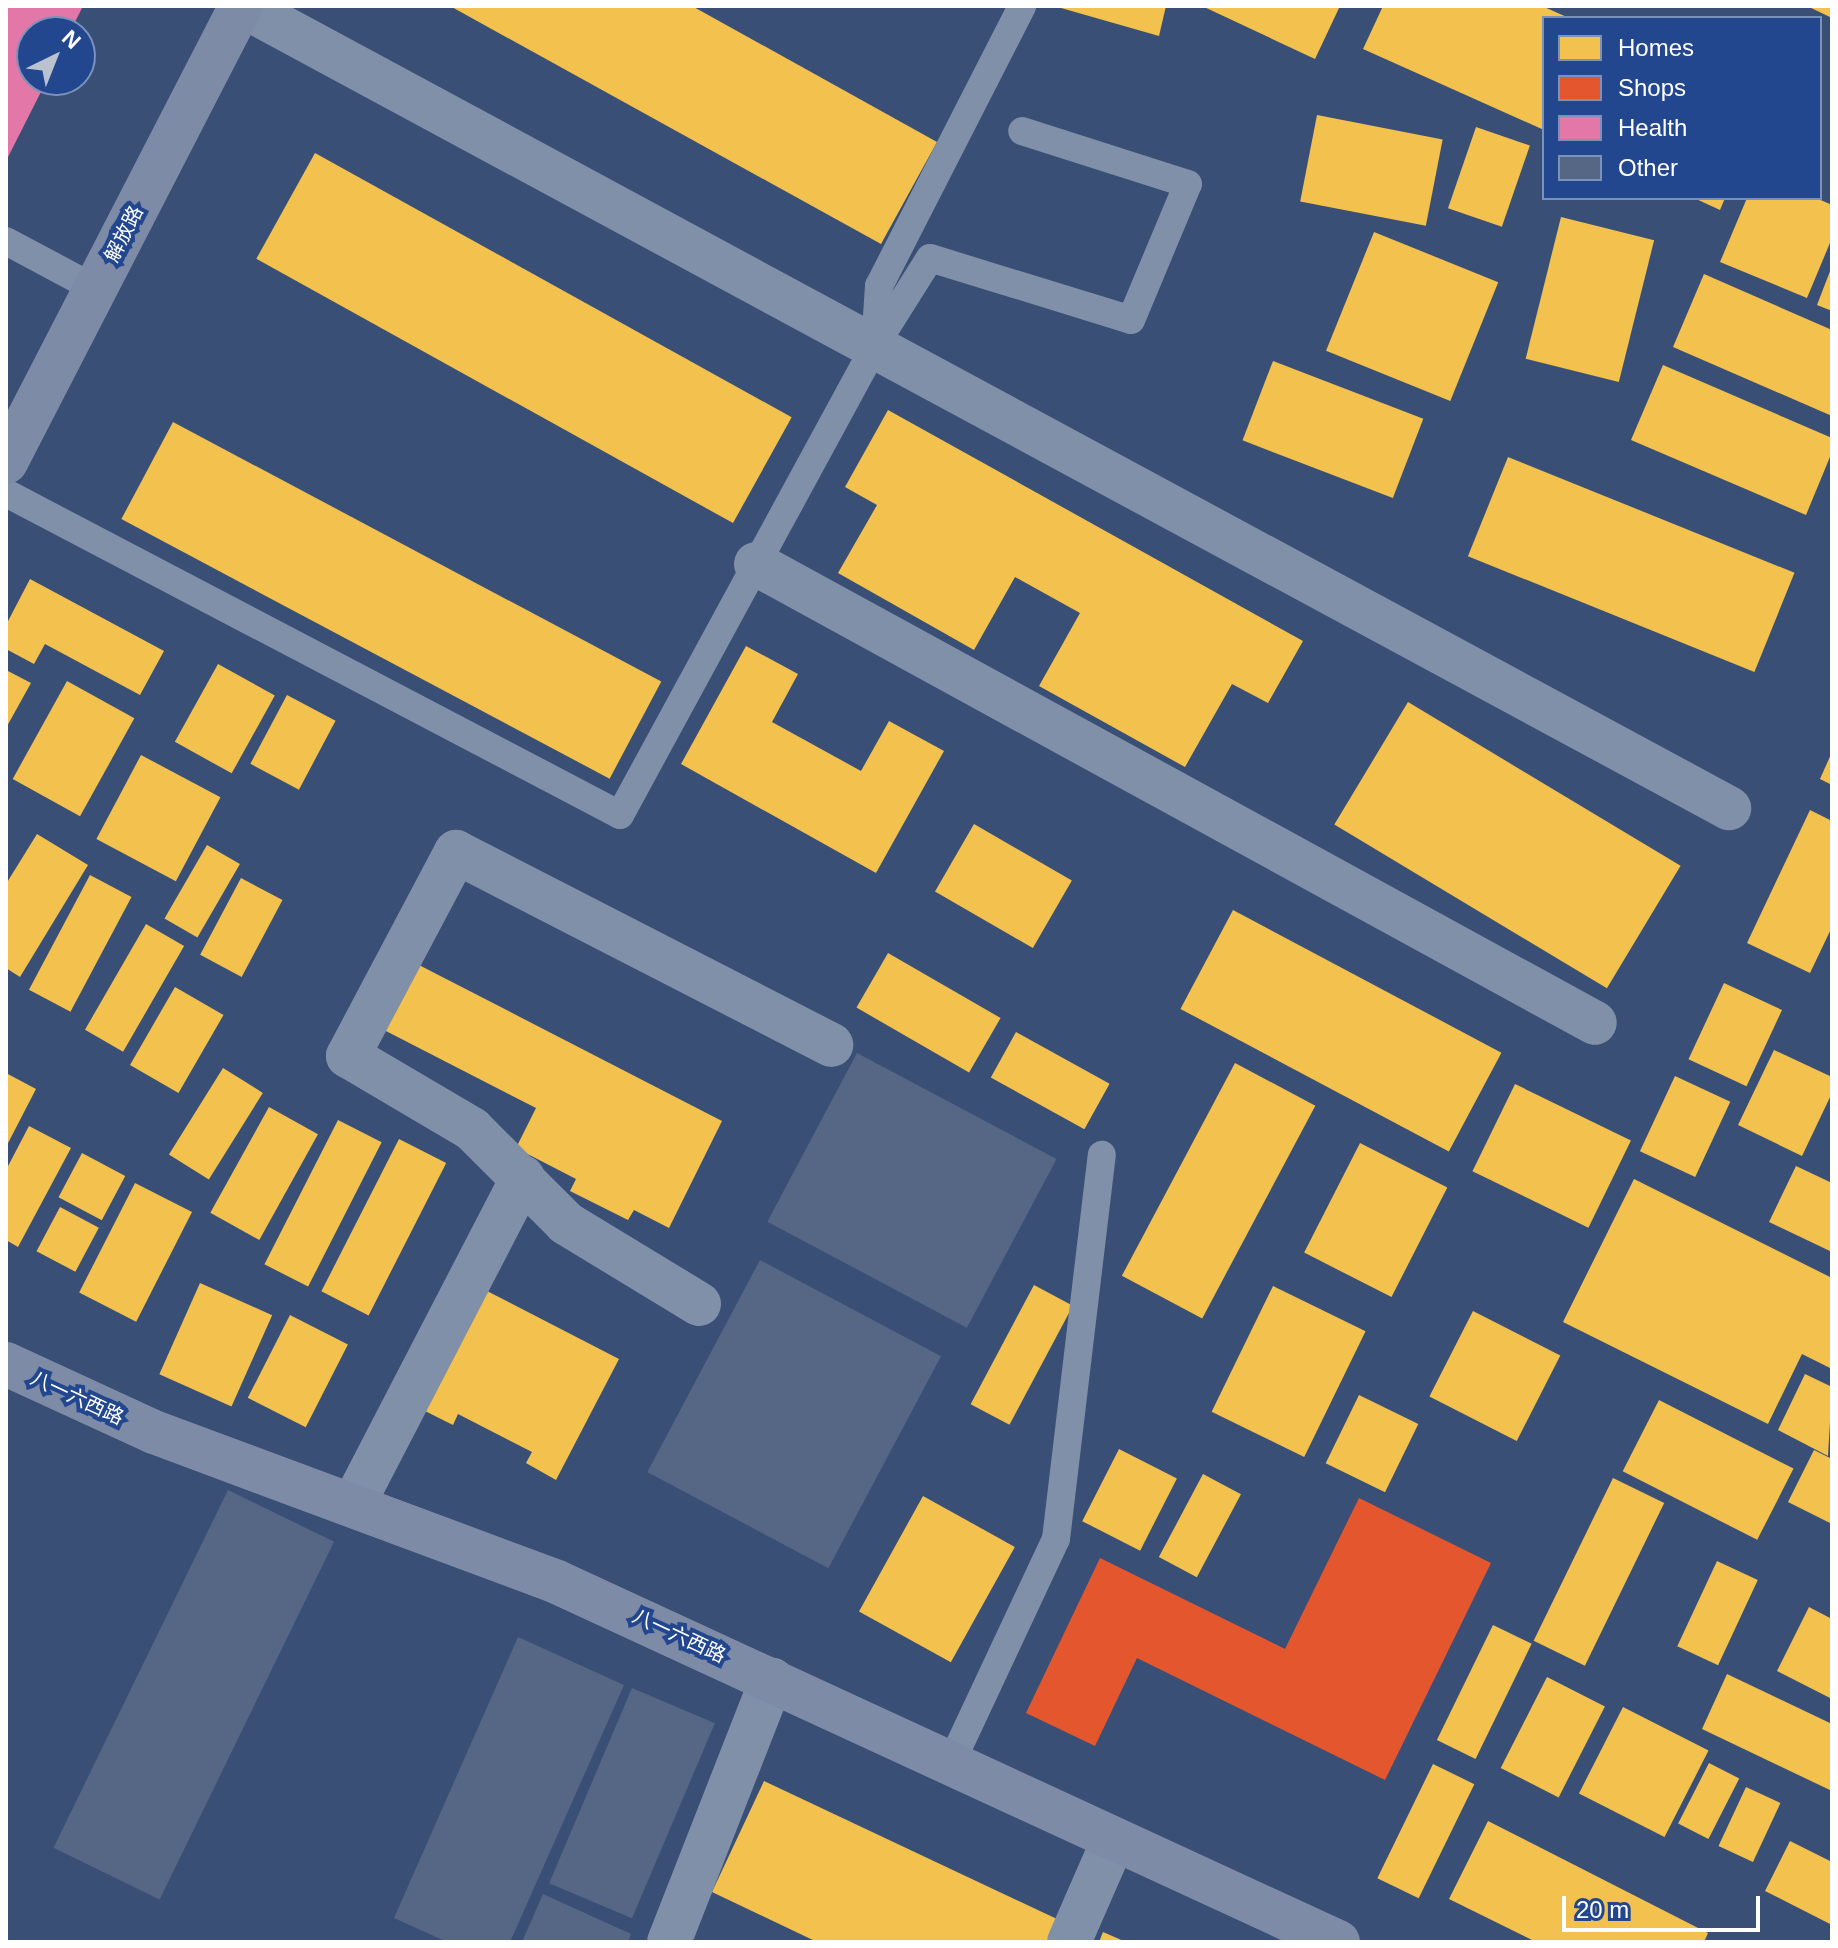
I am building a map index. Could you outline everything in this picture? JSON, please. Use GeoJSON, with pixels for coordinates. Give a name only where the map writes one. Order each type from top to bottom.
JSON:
{"type":"FeatureCollection","features":[{"type":"Feature","properties":{"kind":"street","name":"解放路"},"geometry":{"type":"LineString","coordinates":[[6,462],[242,6]]}},
{"type":"Feature","properties":{"kind":"street"},"geometry":{"type":"LineString","coordinates":[[242,6],[1729,808]]}},
{"type":"Feature","properties":{"kind":"street"},"geometry":{"type":"LineString","coordinates":[[756,564],[1595,1023]]}},
{"type":"Feature","properties":{"kind":"street"},"geometry":{"type":"LineString","coordinates":[[699,1304],[566,1223],[472,1129],[348,1056],[456,852],[831,1045]]}},
{"type":"Feature","properties":{"kind":"street"},"geometry":{"type":"LineString","coordinates":[[353,1505],[523,1177]]}},
{"type":"Feature","properties":{"kind":"street","name":"八一六西路"},"geometry":{"type":"LineString","coordinates":[[6,1364],[154,1432],[557,1582],[1338,1942]]}},
{"type":"Feature","properties":{"kind":"street"},"geometry":{"type":"LineString","coordinates":[[669,1942],[772,1679]]}},
{"type":"Feature","properties":{"kind":"street"},"geometry":{"type":"LineString","coordinates":[[1069,1942],[1114,1839]]}},
{"type":"Feature","properties":{"kind":"lane"},"geometry":{"type":"LineString","coordinates":[[875,346],[879,286],[1022,6]]}},
{"type":"Feature","properties":{"kind":"lane"},"geometry":{"type":"LineString","coordinates":[[6,493],[620,815],[875,346],[930,258],[1131,320],[1188,184],[1022,131]]}},
{"type":"Feature","properties":{"kind":"lane"},"geometry":{"type":"LineString","coordinates":[[6,241],[96,289]]}},
{"type":"Feature","properties":{"kind":"lane"},"geometry":{"type":"LineString","coordinates":[[951,1763],[1056,1539],[1102,1155]]}},
{"type":"Feature","properties":{"kind":"building: Homes"},"geometry":{"type":"Polygon","coordinates":[[[450,6],[692,6],[937,142],[881,244],[450,6]]]}},
{"type":"Feature","properties":{"kind":"building: Homes"},"geometry":{"type":"Polygon","coordinates":[[[1054,6],[1166,6],[1159,36],[1054,6]]]}},
{"type":"Feature","properties":{"kind":"building: Homes"},"geometry":{"type":"Polygon","coordinates":[[[1202,6],[1340,6],[1315,59],[1202,6]]]}},
{"type":"Feature","properties":{"kind":"building: Homes"},"geometry":{"type":"Polygon","coordinates":[[[1383,6],[1542,6],[1564,16],[1542,16],[1542,129],[1363,49],[1383,6]]]}},
{"type":"Feature","properties":{"kind":"building: Homes"},"geometry":{"type":"Polygon","coordinates":[[[1807,6],[1832,6],[1832,18],[1807,6]]]}},
{"type":"Feature","properties":{"kind":"building: Homes"},"geometry":{"type":"Polygon","coordinates":[[[1317,115],[1443,139],[1426,226],[1300,201],[1317,115]]]}},
{"type":"Feature","properties":{"kind":"building: Homes"},"geometry":{"type":"Polygon","coordinates":[[[1476,127],[1530,146],[1502,227],[1448,208],[1476,127]]]}},
{"type":"Feature","properties":{"kind":"building: Homes"},"geometry":{"type":"Polygon","coordinates":[[[315,153],[792,417],[733,523],[256,259],[315,153]]]}},
{"type":"Feature","properties":{"kind":"building: Homes"},"geometry":{"type":"Polygon","coordinates":[[[1698,200],[1724,200],[1720,210],[1698,200]]]}},
{"type":"Feature","properties":{"kind":"building: Homes"},"geometry":{"type":"Polygon","coordinates":[[[1746,200],[1821,200],[1832,205],[1832,238],[1807,298],[1720,262],[1746,200]]]}},
{"type":"Feature","properties":{"kind":"building: Homes"},"geometry":{"type":"Polygon","coordinates":[[[1561,217],[1654,240],[1619,382],[1526,359],[1561,217]]]}},
{"type":"Feature","properties":{"kind":"building: Homes"},"geometry":{"type":"Polygon","coordinates":[[[1374,232],[1498,282],[1450,401],[1326,351],[1374,232]]]}},
{"type":"Feature","properties":{"kind":"building: Homes"},"geometry":{"type":"Polygon","coordinates":[[[1832,266],[1832,311],[1817,305],[1832,266]]]}},
{"type":"Feature","properties":{"kind":"building: Homes"},"geometry":{"type":"Polygon","coordinates":[[[1704,274],[1832,330],[1832,416],[1673,347],[1704,274]]]}},
{"type":"Feature","properties":{"kind":"building: Homes"},"geometry":{"type":"Polygon","coordinates":[[[1273,361],[1423,419],[1393,498],[1243,440],[1273,361]]]}},
{"type":"Feature","properties":{"kind":"building: Homes"},"geometry":{"type":"Polygon","coordinates":[[[1663,365],[1832,438],[1832,452],[1806,515],[1631,440],[1663,365]]]}},
{"type":"Feature","properties":{"kind":"building: Homes"},"geometry":{"type":"Polygon","coordinates":[[[888,410],[1303,641],[1268,703],[1232,684],[1185,767],[1039,686],[1080,613],[1015,577],[974,650],[838,573],[877,505],[845,487],[888,410]]]}},
{"type":"Feature","properties":{"kind":"building: Homes"},"geometry":{"type":"Polygon","coordinates":[[[173,422],[661,682],[610,779],[121,519],[173,422]]]}},
{"type":"Feature","properties":{"kind":"building: Homes"},"geometry":{"type":"Polygon","coordinates":[[[1508,457],[1794,573],[1754,672],[1468,556],[1508,457]]]}},
{"type":"Feature","properties":{"kind":"building: Homes"},"geometry":{"type":"Polygon","coordinates":[[[30,579],[164,651],[140,695],[45,644],[34,664],[6,649],[6,625],[30,579]]]}},
{"type":"Feature","properties":{"kind":"building: Homes"},"geometry":{"type":"Polygon","coordinates":[[[746,646],[798,674],[772,722],[861,771],[889,721],[944,751],[876,873],[681,764],[746,646]]]}},
{"type":"Feature","properties":{"kind":"building: Homes"},"geometry":{"type":"Polygon","coordinates":[[[218,664],[275,696],[232,773],[175,742],[218,664]]]}},
{"type":"Feature","properties":{"kind":"building: Homes"},"geometry":{"type":"Polygon","coordinates":[[[6,670],[31,683],[6,728],[6,670]]]}},
{"type":"Feature","properties":{"kind":"building: Homes"},"geometry":{"type":"Polygon","coordinates":[[[67,681],[134,718],[80,816],[13,779],[67,681]]]}},
{"type":"Feature","properties":{"kind":"building: Homes"},"geometry":{"type":"Polygon","coordinates":[[[287,695],[336,721],[299,790],[250,764],[287,695]]]}},
{"type":"Feature","properties":{"kind":"building: Homes"},"geometry":{"type":"Polygon","coordinates":[[[1408,702],[1681,866],[1607,988],[1334,825],[1408,702]]]}},
{"type":"Feature","properties":{"kind":"building: Homes"},"geometry":{"type":"Polygon","coordinates":[[[1832,752],[1832,785],[1820,779],[1832,752]]]}},
{"type":"Feature","properties":{"kind":"building: Homes"},"geometry":{"type":"Polygon","coordinates":[[[141,755],[220,797],[176,881],[96,839],[141,755]]]}},
{"type":"Feature","properties":{"kind":"building: Homes"},"geometry":{"type":"Polygon","coordinates":[[[1810,810],[1832,821],[1832,927],[1810,973],[1747,943],[1810,810]]]}},
{"type":"Feature","properties":{"kind":"building: Homes"},"geometry":{"type":"Polygon","coordinates":[[[974,824],[1072,880],[1033,948],[935,892],[974,824]]]}},
{"type":"Feature","properties":{"kind":"building: Homes"},"geometry":{"type":"Polygon","coordinates":[[[37,834],[88,865],[20,977],[6,968],[6,884],[37,834]]]}},
{"type":"Feature","properties":{"kind":"building: Homes"},"geometry":{"type":"Polygon","coordinates":[[[207,845],[240,864],[197,938],[164,919],[207,845]]]}},
{"type":"Feature","properties":{"kind":"building: Homes"},"geometry":{"type":"Polygon","coordinates":[[[90,875],[131,897],[70,1012],[29,990],[90,875]]]}},
{"type":"Feature","properties":{"kind":"building: Homes"},"geometry":{"type":"Polygon","coordinates":[[[241,878],[282,900],[242,977],[200,955],[241,878]]]}},
{"type":"Feature","properties":{"kind":"building: Homes"},"geometry":{"type":"Polygon","coordinates":[[[1233,910],[1501,1053],[1449,1152],[1180,1009],[1233,910]]]}},
{"type":"Feature","properties":{"kind":"building: Homes"},"geometry":{"type":"Polygon","coordinates":[[[146,924],[184,946],[123,1052],[85,1030],[146,924]]]}},
{"type":"Feature","properties":{"kind":"building: Homes"},"geometry":{"type":"Polygon","coordinates":[[[888,953],[1001,1018],[969,1073],[856,1008],[888,953]]]}},
{"type":"Feature","properties":{"kind":"building: Homes"},"geometry":{"type":"Polygon","coordinates":[[[417,964],[722,1121],[669,1228],[634,1210],[628,1220],[570,1191],[576,1179],[516,1148],[536,1108],[384,1030],[417,964]]]}},
{"type":"Feature","properties":{"kind":"building: Homes"},"geometry":{"type":"Polygon","coordinates":[[[1724,983],[1782,1010],[1747,1086],[1689,1059],[1724,983]]]}},
{"type":"Feature","properties":{"kind":"building: Homes"},"geometry":{"type":"Polygon","coordinates":[[[175,987],[223,1015],[178,1093],[130,1065],[175,987]]]}},
{"type":"Feature","properties":{"kind":"building: Homes"},"geometry":{"type":"Polygon","coordinates":[[[1016,1032],[1110,1084],[1084,1129],[991,1077],[1016,1032]]]}},
{"type":"Feature","properties":{"kind":"building: Homes"},"geometry":{"type":"Polygon","coordinates":[[[1774,1050],[1832,1077],[1832,1093],[1802,1156],[1738,1125],[1774,1050]]]}},
{"type":"Feature","properties":{"kind":"building: Homes"},"geometry":{"type":"Polygon","coordinates":[[[1235,1063],[1315,1106],[1202,1319],[1122,1276],[1235,1063]]]}},
{"type":"Feature","properties":{"kind":"building: Homes"},"geometry":{"type":"Polygon","coordinates":[[[223,1068],[263,1093],[209,1179],[169,1155],[223,1068]]]}},
{"type":"Feature","properties":{"kind":"building: Homes"},"geometry":{"type":"Polygon","coordinates":[[[6,1073],[36,1089],[6,1147],[6,1073]]]}},
{"type":"Feature","properties":{"kind":"building: Homes"},"geometry":{"type":"Polygon","coordinates":[[[1675,1076],[1730,1102],[1695,1177],[1640,1151],[1675,1076]]]}},
{"type":"Feature","properties":{"kind":"building: Homes"},"geometry":{"type":"Polygon","coordinates":[[[1515,1084],[1631,1141],[1588,1228],[1472,1171],[1515,1084]]]}},
{"type":"Feature","properties":{"kind":"building: Homes"},"geometry":{"type":"Polygon","coordinates":[[[269,1107],[318,1134],[259,1240],[210,1213],[269,1107]]]}},
{"type":"Feature","properties":{"kind":"building: Homes"},"geometry":{"type":"Polygon","coordinates":[[[338,1120],[382,1142],[308,1287],[264,1264],[338,1120]]]}},
{"type":"Feature","properties":{"kind":"building: Homes"},"geometry":{"type":"Polygon","coordinates":[[[29,1126],[71,1148],[18,1247],[6,1240],[6,1170],[29,1126]]]}},
{"type":"Feature","properties":{"kind":"building: Homes"},"geometry":{"type":"Polygon","coordinates":[[[399,1139],[446,1163],[369,1315],[321,1291],[399,1139]]]}},
{"type":"Feature","properties":{"kind":"building: Homes"},"geometry":{"type":"Polygon","coordinates":[[[1360,1143],[1447,1187],[1391,1297],[1304,1253],[1360,1143]]]}},
{"type":"Feature","properties":{"kind":"building: Homes"},"geometry":{"type":"Polygon","coordinates":[[[82,1153],[125,1176],[102,1220],[59,1197],[82,1153]]]}},
{"type":"Feature","properties":{"kind":"building: Homes"},"geometry":{"type":"Polygon","coordinates":[[[1796,1166],[1832,1183],[1832,1252],[1769,1222],[1796,1166]]]}},
{"type":"Feature","properties":{"kind":"building: Homes"},"geometry":{"type":"Polygon","coordinates":[[[1634,1179],[1832,1278],[1832,1369],[1802,1354],[1768,1424],[1563,1322],[1634,1179]]]}},
{"type":"Feature","properties":{"kind":"building: Homes"},"geometry":{"type":"Polygon","coordinates":[[[135,1183],[192,1212],[136,1322],[79,1293],[135,1183]]]}},
{"type":"Feature","properties":{"kind":"building: Homes"},"geometry":{"type":"Polygon","coordinates":[[[60,1207],[99,1228],[75,1272],[37,1251],[60,1207]]]}},
{"type":"Feature","properties":{"kind":"building: Homes"},"geometry":{"type":"Polygon","coordinates":[[[200,1283],[272,1315],[231,1406],[159,1374],[200,1283]]]}},
{"type":"Feature","properties":{"kind":"building: Homes"},"geometry":{"type":"Polygon","coordinates":[[[1034,1285],[1073,1306],[1009,1425],[971,1404],[1034,1285]]]}},
{"type":"Feature","properties":{"kind":"building: Homes"},"geometry":{"type":"Polygon","coordinates":[[[1273,1286],[1366,1331],[1304,1457],[1212,1412],[1273,1286]]]}},
{"type":"Feature","properties":{"kind":"building: Homes"},"geometry":{"type":"Polygon","coordinates":[[[485,1290],[619,1359],[556,1480],[526,1463],[532,1452],[458,1414],[453,1425],[423,1410],[485,1290]]]}},
{"type":"Feature","properties":{"kind":"building: Homes"},"geometry":{"type":"Polygon","coordinates":[[[1473,1311],[1560,1355],[1517,1441],[1429,1397],[1473,1311]]]}},
{"type":"Feature","properties":{"kind":"building: Homes"},"geometry":{"type":"Polygon","coordinates":[[[290,1315],[348,1345],[306,1427],[248,1398],[290,1315]]]}},
{"type":"Feature","properties":{"kind":"building: Homes"},"geometry":{"type":"Polygon","coordinates":[[[1805,1374],[1832,1387],[1828,1456],[1778,1430],[1805,1374]]]}},
{"type":"Feature","properties":{"kind":"building: Homes"},"geometry":{"type":"Polygon","coordinates":[[[1359,1395],[1418,1424],[1385,1492],[1326,1463],[1359,1395]]]}},
{"type":"Feature","properties":{"kind":"building: Homes"},"geometry":{"type":"Polygon","coordinates":[[[1659,1400],[1794,1469],[1757,1540],[1623,1471],[1659,1400]]]}},
{"type":"Feature","properties":{"kind":"building: Homes"},"geometry":{"type":"Polygon","coordinates":[[[1119,1449],[1177,1479],[1140,1551],[1082,1521],[1119,1449]]]}},
{"type":"Feature","properties":{"kind":"building: Homes"},"geometry":{"type":"Polygon","coordinates":[[[1814,1450],[1832,1459],[1832,1524],[1788,1502],[1814,1450]]]}},
{"type":"Feature","properties":{"kind":"building: Homes"},"geometry":{"type":"Polygon","coordinates":[[[1203,1474],[1241,1494],[1197,1577],[1159,1557],[1203,1474]]]}},
{"type":"Feature","properties":{"kind":"building: Homes"},"geometry":{"type":"Polygon","coordinates":[[[1613,1478],[1664,1503],[1585,1666],[1534,1641],[1613,1478]]]}},
{"type":"Feature","properties":{"kind":"building: Homes"},"geometry":{"type":"Polygon","coordinates":[[[923,1496],[1015,1547],[951,1662],[859,1611],[923,1496]]]}},
{"type":"Feature","properties":{"kind":"building: Homes"},"geometry":{"type":"Polygon","coordinates":[[[1717,1561],[1758,1580],[1718,1665],[1677,1646],[1717,1561]]]}},
{"type":"Feature","properties":{"kind":"building: Homes"},"geometry":{"type":"Polygon","coordinates":[[[1809,1607],[1832,1619],[1832,1699],[1777,1671],[1809,1607]]]}},
{"type":"Feature","properties":{"kind":"building: Homes"},"geometry":{"type":"Polygon","coordinates":[[[1493,1625],[1532,1644],[1476,1759],[1437,1740],[1493,1625]]]}},
{"type":"Feature","properties":{"kind":"building: Homes"},"geometry":{"type":"Polygon","coordinates":[[[1727,1674],[1832,1724],[1832,1791],[1702,1729],[1727,1674]]]}},
{"type":"Feature","properties":{"kind":"building: Homes"},"geometry":{"type":"Polygon","coordinates":[[[1547,1677],[1605,1707],[1559,1797],[1501,1768],[1547,1677]]]}},
{"type":"Feature","properties":{"kind":"building: Homes"},"geometry":{"type":"Polygon","coordinates":[[[1623,1707],[1709,1751],[1664,1837],[1579,1793],[1623,1707]]]}},
{"type":"Feature","properties":{"kind":"building: Homes"},"geometry":{"type":"Polygon","coordinates":[[[1709,1763],[1739,1778],[1708,1839],[1678,1824],[1709,1763]]]}},
{"type":"Feature","properties":{"kind":"building: Homes"},"geometry":{"type":"Polygon","coordinates":[[[1433,1764],[1474,1784],[1419,1898],[1377,1878],[1433,1764]]]}},
{"type":"Feature","properties":{"kind":"building: Homes"},"geometry":{"type":"Polygon","coordinates":[[[764,1781],[1057,1919],[1047,1942],[817,1942],[712,1892],[764,1781]]]}},
{"type":"Feature","properties":{"kind":"building: Homes"},"geometry":{"type":"Polygon","coordinates":[[[1746,1787],[1780,1803],[1753,1862],[1719,1846],[1746,1787]]]}},
{"type":"Feature","properties":{"kind":"building: Homes"},"geometry":{"type":"Polygon","coordinates":[[[1488,1821],[1708,1933],[1704,1942],[1536,1942],[1449,1899],[1488,1821]]]}},
{"type":"Feature","properties":{"kind":"building: Homes"},"geometry":{"type":"Polygon","coordinates":[[[1790,1841],[1832,1862],[1832,1925],[1765,1891],[1790,1841]]]}},
{"type":"Feature","properties":{"kind":"building: Homes"},"geometry":{"type":"Polygon","coordinates":[[[1103,1932],[1126,1942],[1099,1942],[1103,1932]]]}},
{"type":"Feature","properties":{"kind":"building: Shops"},"geometry":{"type":"Polygon","coordinates":[[[1359,1498],[1491,1563],[1385,1780],[1137,1658],[1095,1746],[1026,1713],[1100,1558],[1285,1649],[1359,1498]]]}},
{"type":"Feature","properties":{"kind":"building: Health"},"geometry":{"type":"Polygon","coordinates":[[[6,6],[83,6],[78,16],[16,16],[16,96],[39,96],[6,161],[6,6]]]}},
{"type":"Feature","properties":{"kind":"building: Other"},"geometry":{"type":"Polygon","coordinates":[[[857,1053],[1057,1159],[967,1328],[767,1222],[857,1053]]]}},
{"type":"Feature","properties":{"kind":"building: Other"},"geometry":{"type":"Polygon","coordinates":[[[760,1260],[941,1356],[828,1568],[647,1472],[760,1260]]]}},
{"type":"Feature","properties":{"kind":"building: Other"},"geometry":{"type":"Polygon","coordinates":[[[228,1490],[334,1542],[160,1899],[54,1848],[228,1490]]]}},
{"type":"Feature","properties":{"kind":"building: Other"},"geometry":{"type":"Polygon","coordinates":[[[518,1637],[624,1685],[510,1942],[447,1942],[394,1918],[518,1637]]]}},
{"type":"Feature","properties":{"kind":"building: Other"},"geometry":{"type":"Polygon","coordinates":[[[632,1688],[715,1723],[632,1918],[549,1883],[632,1688]]]}},
{"type":"Feature","properties":{"kind":"building: Other"},"geometry":{"type":"Polygon","coordinates":[[[543,1894],[631,1934],[628,1942],[522,1942],[543,1894]]]}}]}
